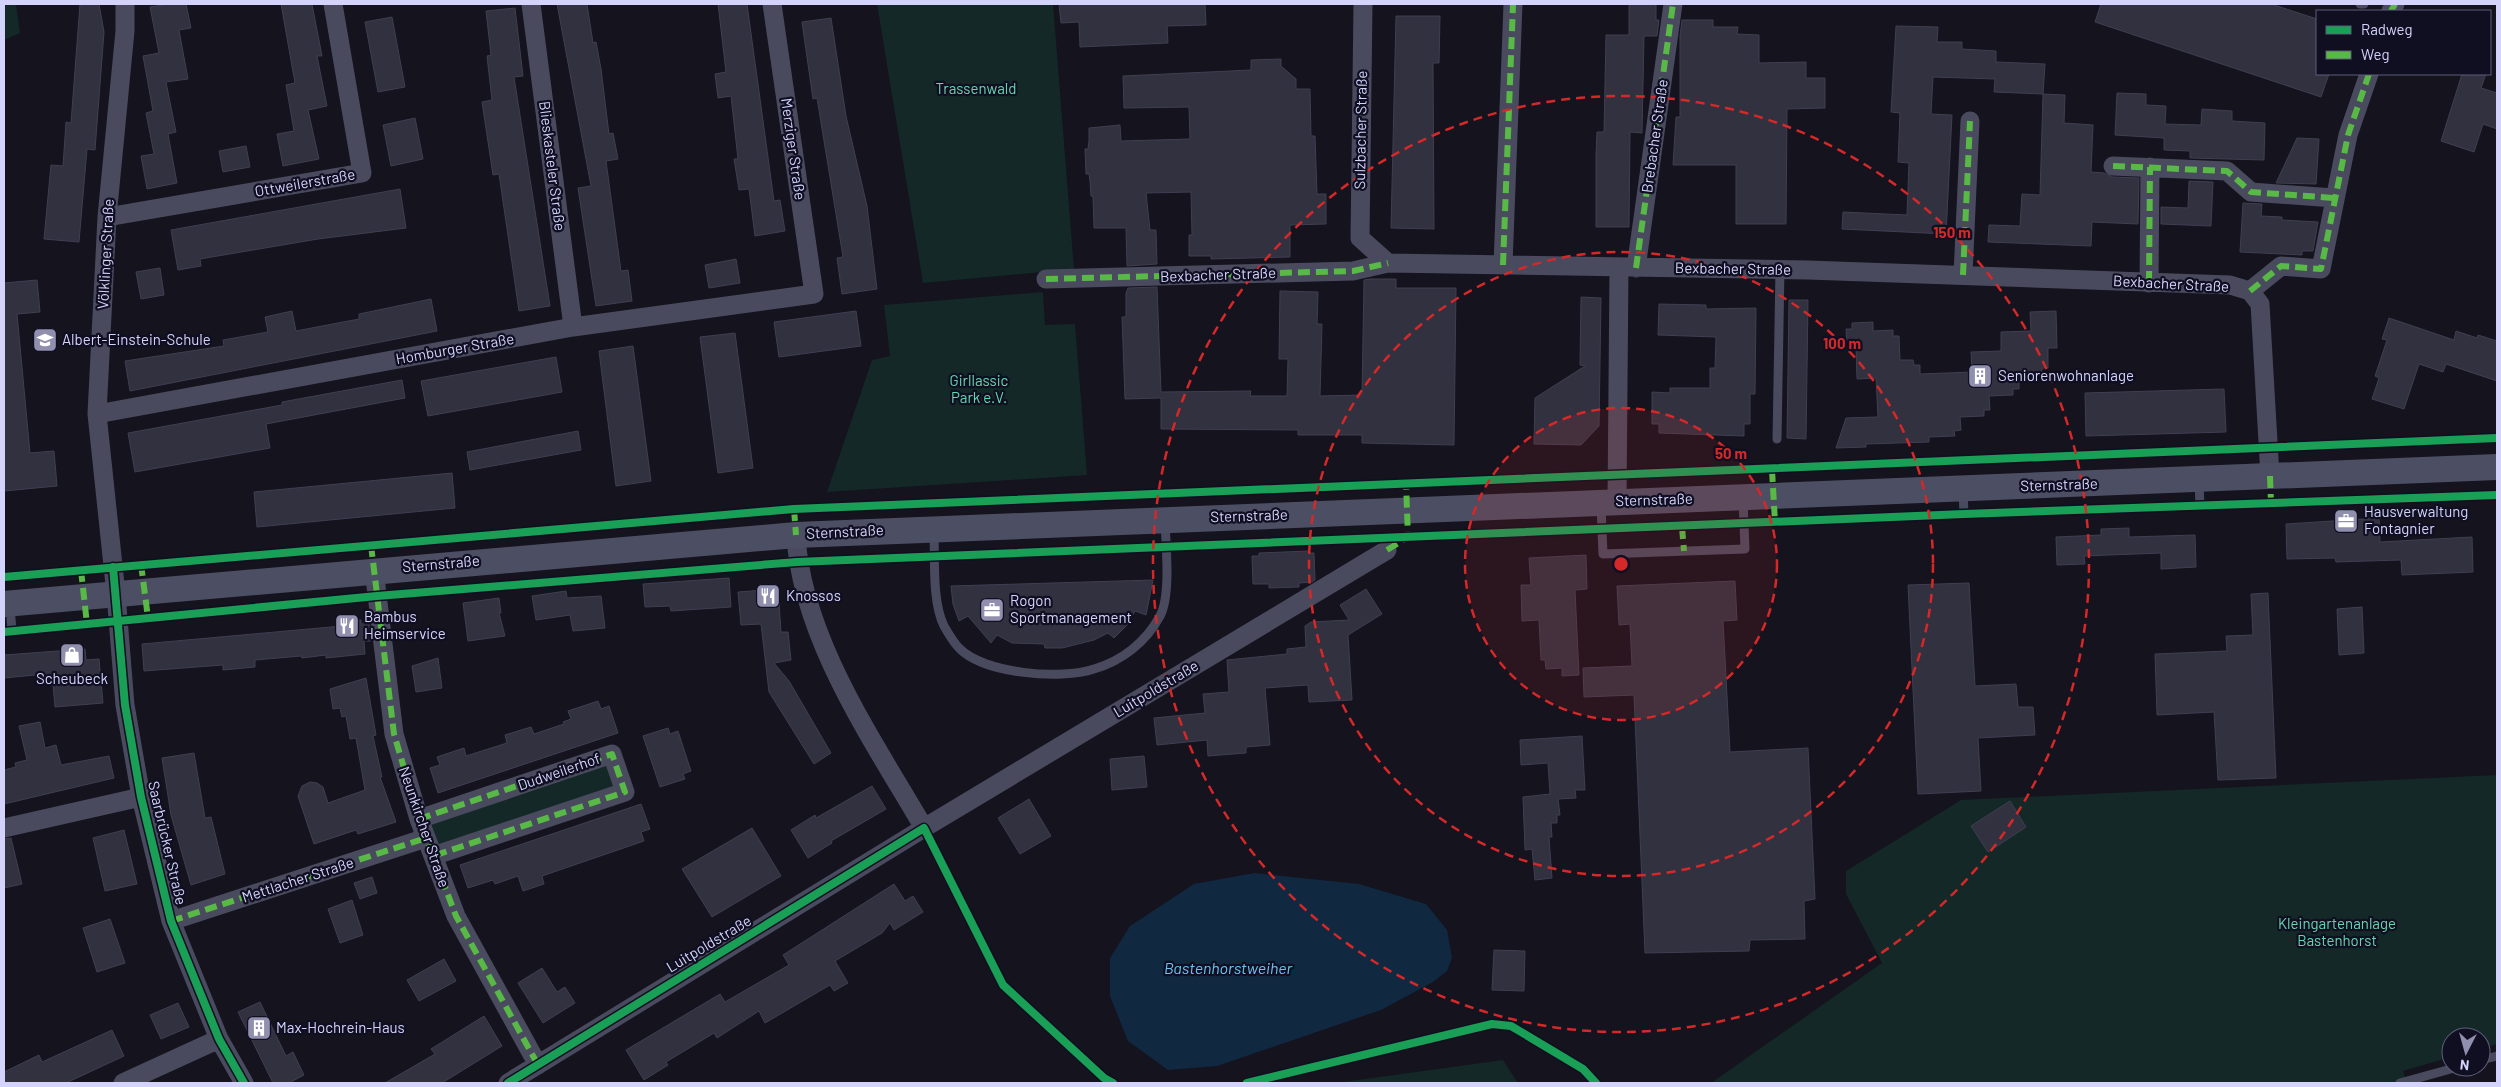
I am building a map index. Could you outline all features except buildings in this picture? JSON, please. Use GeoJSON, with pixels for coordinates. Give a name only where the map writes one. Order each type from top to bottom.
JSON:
{"type":"FeatureCollection","features":[{"type":"Feature","properties":{"kind":"main road","name":"Sternstraße"},"geometry":{"type":"LineString","coordinates":[[7,604],[374,570],[796,535],[1742,497],[1963,501],[2199,478],[2497,467]]}},
{"type":"Feature","properties":{"kind":"street","name":"Völklinger Straße"},"geometry":{"type":"LineString","coordinates":[[116,594],[97,414],[107,217],[125,32],[125,4]]}},
{"type":"Feature","properties":{"kind":"street","name":"Ottweilerstraße"},"geometry":{"type":"LineString","coordinates":[[107,217],[362,173],[333,4]]}},
{"type":"Feature","properties":{"kind":"street","name":"Blieskasteler Straße"},"geometry":{"type":"LineString","coordinates":[[531,4],[573,327]]}},
{"type":"Feature","properties":{"kind":"street","name":"Merziger Straße"},"geometry":{"type":"LineString","coordinates":[[772,4],[814,294]]}},
{"type":"Feature","properties":{"kind":"street","name":"Sulzbacher Straße"},"geometry":{"type":"LineString","coordinates":[[1363,4],[1360,238],[1388,263]]}},
{"type":"Feature","properties":{"kind":"street"},"geometry":{"type":"LineString","coordinates":[[1503,265],[1513,4]]}},
{"type":"Feature","properties":{"kind":"street","name":"Brebacher Straße"},"geometry":{"type":"LineString","coordinates":[[1609,502],[1628,268],[1673,4]]}},
{"type":"Feature","properties":{"kind":"street"},"geometry":{"type":"LineString","coordinates":[[2250,291],[2281,266],[2321,269],[2348,135],[2369,75]]}},
{"type":"Feature","properties":{"kind":"street"},"geometry":{"type":"LineString","coordinates":[[1963,275],[1970,121]]}},
{"type":"Feature","properties":{"kind":"street"},"geometry":{"type":"LineString","coordinates":[[2113,166],[2227,171],[2251,192],[2334,198]]}},
{"type":"Feature","properties":{"kind":"street"},"geometry":{"type":"LineString","coordinates":[[2149,283],[2150,168]]}},
{"type":"Feature","properties":{"kind":"street","name":"Bexbacher Straße"},"geometry":{"type":"LineString","coordinates":[[1046,279],[1353,271],[1388,263],[1780,269],[2230,285],[2250,291],[2260,304],[2270,476]]}},
{"type":"Feature","properties":{"kind":"street","name":"Homburger Straße"},"geometry":{"type":"LineString","coordinates":[[97,414],[573,327],[814,294]]}},
{"type":"Feature","properties":{"kind":"street"},"geometry":{"type":"LineString","coordinates":[[796,535],[797,562],[823,642],[841,683],[924,828]]}},
{"type":"Feature","properties":{"kind":"street","name":"Luitpoldstraße"},"geometry":{"type":"LineString","coordinates":[[508,1083],[924,828],[1387,550]]}},
{"type":"Feature","properties":{"kind":"street","name":"Neunkircher Straße"},"geometry":{"type":"LineString","coordinates":[[374,570],[394,734],[418,820],[456,916],[538,1064]]}},
{"type":"Feature","properties":{"kind":"street","name":"Saarbrücker Straße"},"geometry":{"type":"LineString","coordinates":[[116,594],[125,705],[141,797],[171,921],[219,1039],[244,1083]]}},
{"type":"Feature","properties":{"kind":"street","name":"Dudweilerhof"},"geometry":{"type":"LineString","coordinates":[[418,820],[612,754],[625,792],[433,856]]}},
{"type":"Feature","properties":{"kind":"street"},"geometry":{"type":"LineString","coordinates":[[4,828],[141,797]]}},
{"type":"Feature","properties":{"kind":"street","name":"Mettlacher Straße"},"geometry":{"type":"LineString","coordinates":[[171,921],[426,838]]}},
{"type":"Feature","properties":{"kind":"street"},"geometry":{"type":"LineString","coordinates":[[124,1083],[219,1039]]}},
{"type":"Feature","properties":{"kind":"lane"},"geometry":{"type":"LineString","coordinates":[[1777,439],[1780,269]]}},
{"type":"Feature","properties":{"kind":"lane"},"geometry":{"type":"LineString","coordinates":[[2199,478],[2200,506]]}},
{"type":"Feature","properties":{"kind":"lane"},"geometry":{"type":"LineString","coordinates":[[1609,502],[1603,554],[1745,548],[1742,497]]}},
{"type":"Feature","properties":{"kind":"lane"},"geometry":{"type":"LineString","coordinates":[[934,528],[938,601],[944,626],[960,649],[984,663],[1018,673],[1054,674],[1093,670],[1125,655],[1147,636],[1161,614],[1167,576],[1165,519]]}},
{"type":"Feature","properties":{"kind":"lane"},"geometry":{"type":"LineString","coordinates":[[7,604],[12,631]]}},
{"type":"Feature","properties":{"kind":"lane"},"geometry":{"type":"LineString","coordinates":[[924,828],[1003,985],[1070,1047]]}},
{"type":"Feature","properties":{"kind":"lane"},"geometry":{"type":"LineString","coordinates":[[2400,1083],[2441,1072]]}},
{"type":"Feature","properties":{"kind":"green space"},"geometry":{"type":"Polygon","coordinates":[[[4,4],[16,4],[20,33],[4,40],[4,4]]]}},
{"type":"Feature","properties":{"kind":"green space","name":"Trassenwald"},"geometry":{"type":"Polygon","coordinates":[[[877,4],[1053,4],[1074,269],[923,283],[877,4]]]}},
{"type":"Feature","properties":{"kind":"green space","name":"Girllassic Park e.V."},"geometry":{"type":"Polygon","coordinates":[[[1043,292],[1045,325],[1075,324],[1087,475],[827,492],[872,360],[890,356],[884,305],[1043,292]]]}},
{"type":"Feature","properties":{"kind":"green space"},"geometry":{"type":"Polygon","coordinates":[[[612,754],[625,792],[433,856],[419,819],[612,754]]]}},
{"type":"Feature","properties":{"kind":"green space","name":"Kleingartenanlage Bastenhorst"},"geometry":{"type":"Polygon","coordinates":[[[2497,775],[2497,1044],[2491,1046],[2491,1027],[2441,1027],[2441,1060],[2403,1071],[2407,1083],[1711,1083],[1882,963],[1846,894],[1846,871],[1961,800],[2497,775]]]}},
{"type":"Feature","properties":{"kind":"green space"},"geometry":{"type":"Polygon","coordinates":[[[1503,1060],[1518,1083],[1336,1083],[1503,1060]]]}},
{"type":"Feature","properties":{"kind":"water","name":"Bastenhorstweiher"},"geometry":{"type":"Polygon","coordinates":[[[1254,873],[1359,884],[1426,904],[1447,930],[1452,958],[1447,971],[1433,982],[1381,1010],[1217,1066],[1168,1070],[1128,1041],[1110,996],[1110,958],[1130,926],[1194,884],[1254,873]]]}},
{"type":"Feature","properties":{"kind":"marked path"},"geometry":{"type":"LineString","coordinates":[[1503,265],[1513,4]]}},
{"type":"Feature","properties":{"kind":"marked path"},"geometry":{"type":"LineString","coordinates":[[1636,268],[1673,4]]}},
{"type":"Feature","properties":{"kind":"marked path"},"geometry":{"type":"LineString","coordinates":[[2392,10],[2395,4]]}},
{"type":"Feature","properties":{"kind":"marked path"},"geometry":{"type":"LineString","coordinates":[[2250,291],[2281,266],[2321,269],[2348,135],[2369,75]]}},
{"type":"Feature","properties":{"kind":"marked path"},"geometry":{"type":"LineString","coordinates":[[1963,275],[1970,121]]}},
{"type":"Feature","properties":{"kind":"marked path"},"geometry":{"type":"LineString","coordinates":[[2113,166],[2227,171],[2251,192],[2334,198]]}},
{"type":"Feature","properties":{"kind":"marked path"},"geometry":{"type":"LineString","coordinates":[[2149,283],[2150,167]]}},
{"type":"Feature","properties":{"kind":"marked path"},"geometry":{"type":"LineString","coordinates":[[1046,279],[1353,271],[1388,263]]}},
{"type":"Feature","properties":{"kind":"marked path"},"geometry":{"type":"LineString","coordinates":[[1772,470],[1775,522]]}},
{"type":"Feature","properties":{"kind":"marked path"},"geometry":{"type":"LineString","coordinates":[[2270,476],[2271,503]]}},
{"type":"Feature","properties":{"kind":"marked path"},"geometry":{"type":"LineString","coordinates":[[1387,550],[1408,537],[1406,484]]}},
{"type":"Feature","properties":{"kind":"marked path"},"geometry":{"type":"LineString","coordinates":[[794,509],[796,535]]}},
{"type":"Feature","properties":{"kind":"marked path"},"geometry":{"type":"LineString","coordinates":[[1682,527],[1684,551]]}},
{"type":"Feature","properties":{"kind":"marked path"},"geometry":{"type":"LineString","coordinates":[[371,545],[394,734],[419,819],[456,916],[538,1065]]}},
{"type":"Feature","properties":{"kind":"marked path"},"geometry":{"type":"LineString","coordinates":[[141,564],[148,618],[143,618]]}},
{"type":"Feature","properties":{"kind":"marked path"},"geometry":{"type":"LineString","coordinates":[[81,570],[87,624]]}},
{"type":"Feature","properties":{"kind":"marked path"},"geometry":{"type":"LineString","coordinates":[[419,819],[612,754],[625,792],[433,856]]}},
{"type":"Feature","properties":{"kind":"marked path"},"geometry":{"type":"LineString","coordinates":[[171,921],[426,838]]}},
{"type":"Feature","properties":{"kind":"cycle path"},"geometry":{"type":"LineString","coordinates":[[4,577],[794,509],[2497,438]]}},
{"type":"Feature","properties":{"kind":"cycle path"},"geometry":{"type":"LineString","coordinates":[[4,632],[377,596],[797,562],[1964,514],[2497,495]]}},
{"type":"Feature","properties":{"kind":"cycle path"},"geometry":{"type":"LineString","coordinates":[[113,567],[125,705],[141,797],[171,921],[219,1039],[244,1083]]}},
{"type":"Feature","properties":{"kind":"cycle path"},"geometry":{"type":"LineString","coordinates":[[508,1083],[924,828],[1003,985],[1104,1078],[1113,1083]]}},
{"type":"Feature","properties":{"kind":"cycle path"},"geometry":{"type":"LineString","coordinates":[[1247,1083],[1492,1024],[1511,1026],[1583,1069],[1596,1083]]}},
{"type":"Feature","properties":{"kind":"place","name":"Albert-Einstein-Schule"},"geometry":{"type":"Point","coordinates":[45,340]}},
{"type":"Feature","properties":{"kind":"place","name":"Seniorenwohnanlage"},"geometry":{"type":"Point","coordinates":[1980,376]}},
{"type":"Feature","properties":{"kind":"place","name":"Hausverwaltung Fontagnier"},"geometry":{"type":"Point","coordinates":[2346,521]}},
{"type":"Feature","properties":{"kind":"place","name":"Knossos"},"geometry":{"type":"Point","coordinates":[768,596]}},
{"type":"Feature","properties":{"kind":"place","name":"Rogon Sportmanagement"},"geometry":{"type":"Point","coordinates":[992,610]}},
{"type":"Feature","properties":{"kind":"place","name":"Bambus Heimservice"},"geometry":{"type":"Point","coordinates":[347,626]}},
{"type":"Feature","properties":{"kind":"place","name":"Scheubeck"},"geometry":{"type":"Point","coordinates":[72,655]}},
{"type":"Feature","properties":{"kind":"place","name":"Max-Hochrein-Haus"},"geometry":{"type":"Point","coordinates":[259,1028]}}]}
